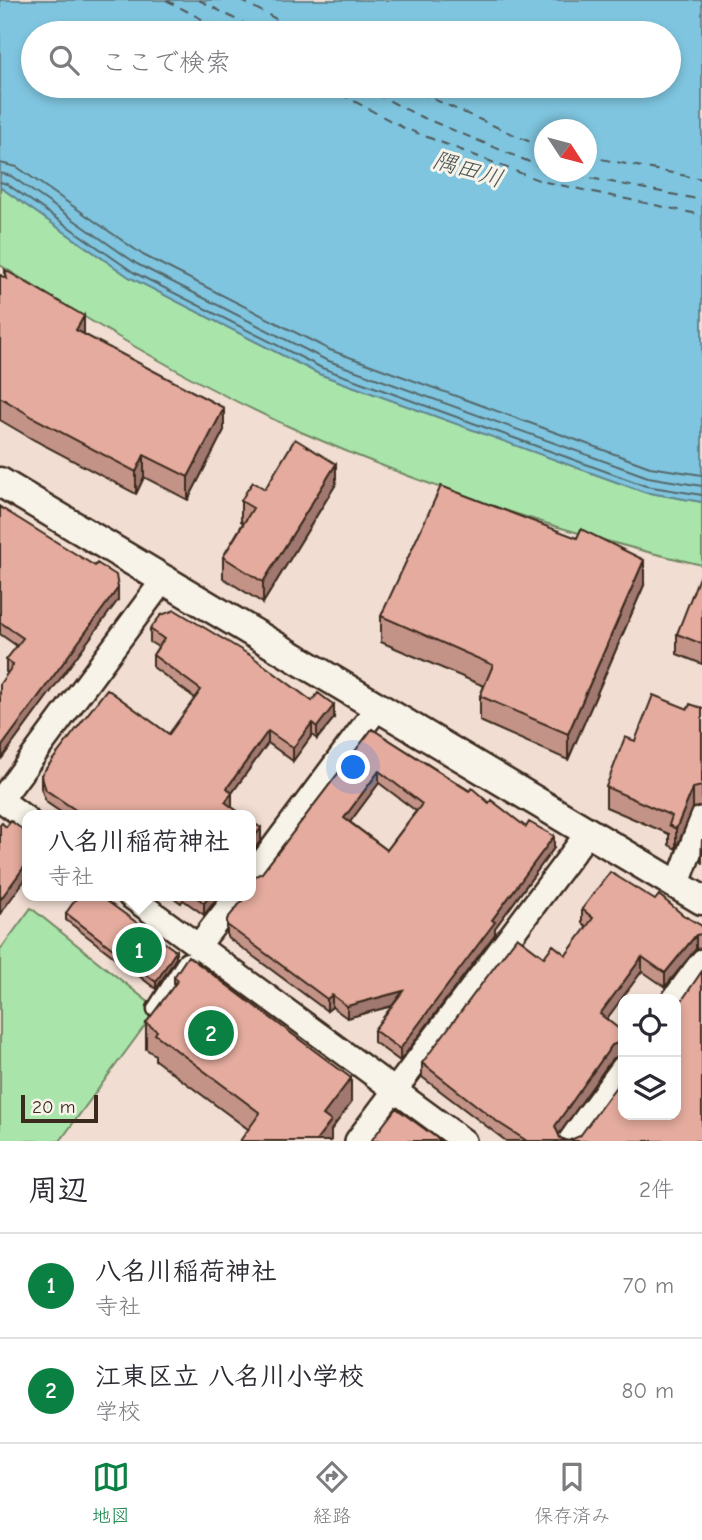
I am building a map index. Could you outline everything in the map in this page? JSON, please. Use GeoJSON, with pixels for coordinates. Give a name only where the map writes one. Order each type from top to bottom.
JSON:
{"type":"FeatureCollection","features":[{"type":"Feature","properties":{"kind":"street"},"geometry":{"type":"LineString","coordinates":[[0,482],[587,834],[702,900]]}},
{"type":"Feature","properties":{"kind":"street"},"geometry":{"type":"LineString","coordinates":[[22,816],[0,800],[164,579]]}},
{"type":"Feature","properties":{"kind":"street"},"geometry":{"type":"LineString","coordinates":[[256,870],[378,707]]}},
{"type":"Feature","properties":{"kind":"street"},"geometry":{"type":"LineString","coordinates":[[677,886],[702,818]]}},
{"type":"Feature","properties":{"kind":"street"},"geometry":{"type":"LineString","coordinates":[[357,1141],[587,834]]}},
{"type":"Feature","properties":{"kind":"street"},"geometry":{"type":"LineString","coordinates":[[136,901],[194,953],[395,1090],[464,1141]]}},
{"type":"Feature","properties":{"kind":"street"},"geometry":{"type":"LineString","coordinates":[[156,1009],[233,901]]}},
{"type":"Feature","properties":{"kind":"street"},"geometry":{"type":"LineString","coordinates":[[678,994],[702,961]]}},
{"type":"Feature","properties":{"kind":"street"},"geometry":{"type":"LineString","coordinates":[[569,1141],[618,1075]]}},
{"type":"Feature","properties":{"kind":"green space"},"geometry":{"type":"Polygon","coordinates":[[[0,187],[129,277],[319,374],[644,492],[702,502],[702,565],[600,539],[448,491],[301,432],[185,375],[0,265],[0,187]]]}},
{"type":"Feature","properties":{"kind":"green space"},"geometry":{"type":"Polygon","coordinates":[[[31,908],[157,1009],[60,1141],[0,1141],[0,950],[31,908]]]}},
{"type":"Feature","properties":{"kind":"water","name":"隅田川"},"geometry":{"type":"Polygon","coordinates":[[[0,0],[702,0],[702,502],[644,492],[319,374],[129,277],[0,187],[0,0]]]}},
{"type":"Feature","properties":{"kind":"building"},"geometry":{"type":"Polygon","coordinates":[[[5,270],[84,316],[76,330],[224,408],[188,477],[144,455],[136,472],[0,397],[0,275],[7,279],[5,270]]]}},
{"type":"Feature","properties":{"kind":"building"},"geometry":{"type":"Polygon","coordinates":[[[295,439],[336,464],[263,582],[223,557],[253,508],[241,501],[246,492],[253,482],[265,489],[295,439]]]}},
{"type":"Feature","properties":{"kind":"building"},"geometry":{"type":"Polygon","coordinates":[[[441,486],[577,538],[581,529],[644,560],[568,734],[480,696],[493,665],[381,616],[441,486]]]}},
{"type":"Feature","properties":{"kind":"building"},"geometry":{"type":"Polygon","coordinates":[[[0,507],[95,566],[97,563],[116,575],[118,588],[2,746],[0,684],[13,665],[6,660],[23,638],[0,622],[0,507]]]}},
{"type":"Feature","properties":{"kind":"building"},"geometry":{"type":"Polygon","coordinates":[[[699,577],[702,578],[702,644],[677,634],[699,577]]]}},
{"type":"Feature","properties":{"kind":"building"},"geometry":{"type":"Polygon","coordinates":[[[175,610],[253,657],[312,701],[318,693],[334,705],[317,727],[312,723],[293,748],[268,731],[227,788],[232,793],[225,802],[236,810],[76,810],[46,790],[41,775],[107,689],[169,734],[201,690],[153,655],[164,639],[150,629],[161,615],[175,610]]]}},
{"type":"Feature","properties":{"kind":"building"},"geometry":{"type":"Polygon","coordinates":[[[653,695],[688,709],[690,704],[702,708],[702,786],[693,788],[676,829],[669,825],[672,816],[606,787],[625,737],[635,741],[653,695]]]}},
{"type":"Feature","properties":{"kind":"building"},"geometry":{"type":"Polygon","coordinates":[[[372,729],[469,791],[472,788],[489,803],[491,800],[526,827],[529,822],[554,836],[492,920],[495,922],[400,1049],[374,1030],[403,991],[347,1006],[332,995],[327,999],[227,925],[227,919],[242,901],[256,901],[256,876],[262,873],[372,729]],[[379,771],[344,818],[387,850],[422,804],[379,771]]]}},
{"type":"Feature","properties":{"kind":"building"},"geometry":{"type":"Polygon","coordinates":[[[11,821],[22,829],[22,870],[0,900],[0,825],[2,823],[6,827],[11,821]]]}},
{"type":"Feature","properties":{"kind":"building"},"geometry":{"type":"Polygon","coordinates":[[[610,872],[655,900],[659,895],[683,915],[702,926],[702,934],[696,935],[665,973],[642,957],[600,1014],[618,1028],[618,1043],[612,1045],[555,1126],[560,1138],[568,1141],[527,1141],[499,1123],[422,1063],[517,937],[544,957],[553,945],[566,955],[593,918],[582,909],[610,872]]]}},
{"type":"Feature","properties":{"kind":"building"},"geometry":{"type":"Polygon","coordinates":[[[74,901],[107,901],[176,951],[156,982],[66,913],[74,901]]]}},
{"type":"Feature","properties":{"kind":"building"},"geometry":{"type":"Polygon","coordinates":[[[188,956],[351,1078],[323,1115],[331,1121],[316,1141],[240,1141],[260,1113],[155,1034],[157,1031],[146,1023],[178,980],[174,977],[188,956]]]}},
{"type":"Feature","properties":{"kind":"building"},"geometry":{"type":"Polygon","coordinates":[[[702,971],[702,1141],[568,1141],[580,1136],[618,1084],[618,1120],[681,1120],[681,1002],[702,971]]]}},
{"type":"Feature","properties":{"kind":"building"},"geometry":{"type":"Polygon","coordinates":[[[396,1108],[441,1141],[371,1141],[396,1108]]]}},
{"type":"Feature","properties":{"kind":"ferry route"},"geometry":{"type":"LineString","coordinates":[[166,0],[205,21]]}},
{"type":"Feature","properties":{"kind":"ferry route"},"geometry":{"type":"LineString","coordinates":[[199,0],[239,21]]}},
{"type":"Feature","properties":{"kind":"ferry route"},"geometry":{"type":"LineString","coordinates":[[240,0],[280,21]]}},
{"type":"Feature","properties":{"kind":"ferry route"},"geometry":{"type":"LineString","coordinates":[[348,98],[404,128],[541,181],[702,215]]}},
{"type":"Feature","properties":{"kind":"ferry route"},"geometry":{"type":"LineString","coordinates":[[384,98],[417,115],[534,164]]}},
{"type":"Feature","properties":{"kind":"ferry route"},"geometry":{"type":"LineString","coordinates":[[431,98],[534,144]]}},
{"type":"Feature","properties":{"kind":"ferry route"},"geometry":{"type":"LineString","coordinates":[[597,158],[702,179]]}},
{"type":"Feature","properties":{"kind":"ferry route"},"geometry":{"type":"LineString","coordinates":[[597,179],[702,200]]}},
{"type":"Feature","properties":{"kind":"place","name":"八名川稲荷神社"},"geometry":{"type":"Point","coordinates":[139,950]}},
{"type":"Feature","properties":{"kind":"place","name":"江東区立 八名川小学校"},"geometry":{"type":"Point","coordinates":[211,1033]}}]}
